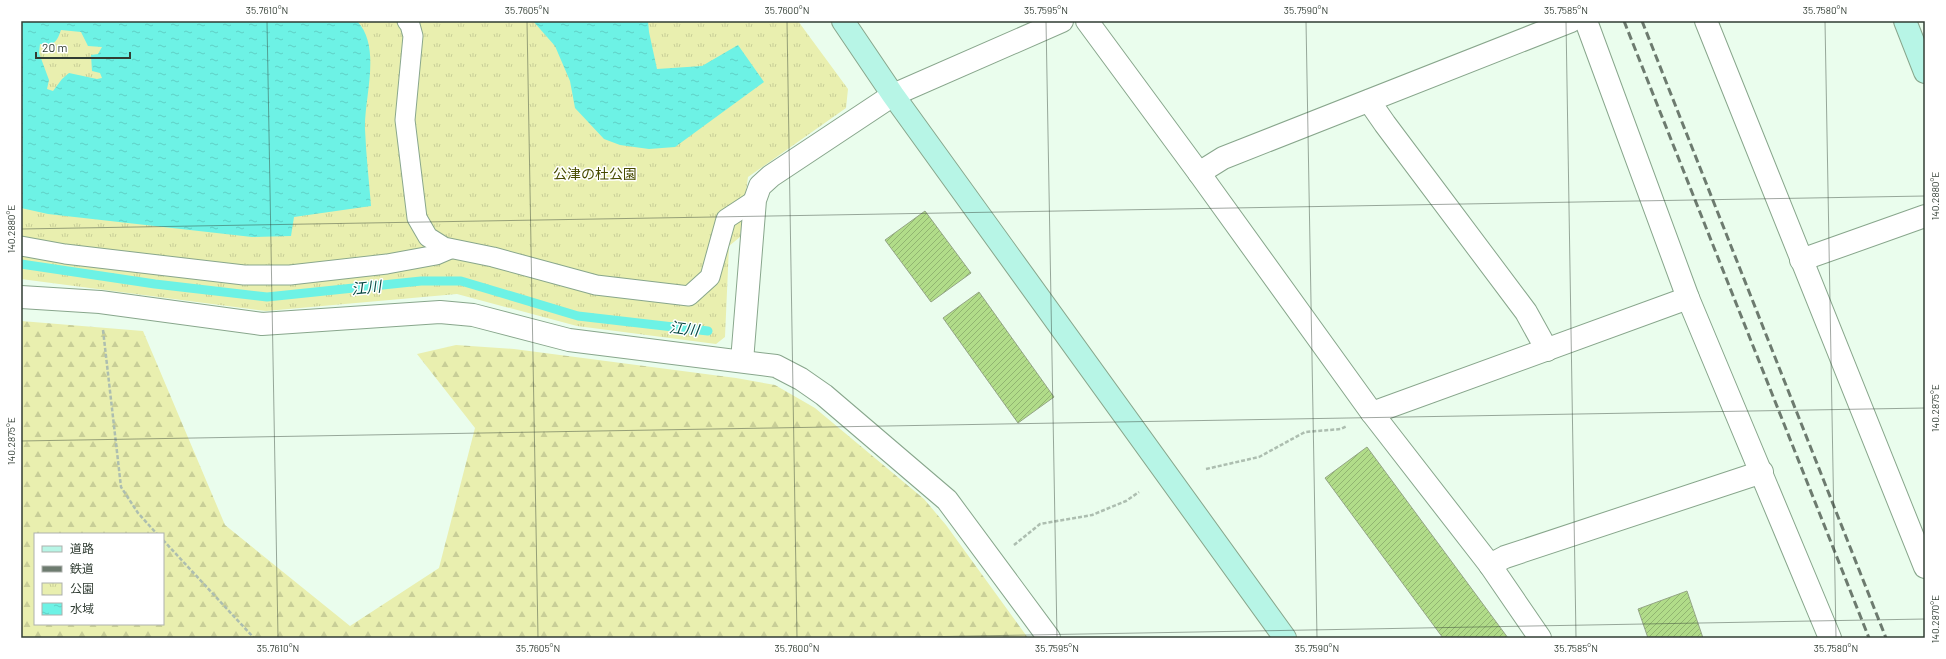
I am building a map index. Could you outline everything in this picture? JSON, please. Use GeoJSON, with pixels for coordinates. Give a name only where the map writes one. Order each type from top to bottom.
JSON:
{"type":"FeatureCollection","features":[{"type":"Feature","properties":{"kind":"street"},"geometry":{"type":"LineString","coordinates":[[843,21],[893,95],[1284,638]]}},
{"type":"Feature","properties":{"kind":"street"},"geometry":{"type":"LineString","coordinates":[[742,361],[755,200],[760,186],[771,176],[893,95],[1062,21]]}},
{"type":"Feature","properties":{"kind":"street"},"geometry":{"type":"LineString","coordinates":[[1087,21],[1200,173],[1372,413],[1490,565],[1540,638]]}},
{"type":"Feature","properties":{"kind":"street"},"geometry":{"type":"LineString","coordinates":[[1200,173],[1223,158],[1571,21]]}},
{"type":"Feature","properties":{"kind":"street"},"geometry":{"type":"LineString","coordinates":[[1586,21],[1688,298],[1762,472],[1830,638]]}},
{"type":"Feature","properties":{"kind":"street"},"geometry":{"type":"LineString","coordinates":[[1706,21],[1925,567]]}},
{"type":"Feature","properties":{"kind":"street"},"geometry":{"type":"LineString","coordinates":[[1905,21],[1925,72]]}},
{"type":"Feature","properties":{"kind":"street"},"geometry":{"type":"LineString","coordinates":[[1369,101],[1384,124],[1526,312],[1547,350]]}},
{"type":"Feature","properties":{"kind":"street"},"geometry":{"type":"LineString","coordinates":[[1801,260],[1925,216]]}},
{"type":"Feature","properties":{"kind":"street"},"geometry":{"type":"LineString","coordinates":[[21,297],[100,302],[262,324],[440,312],[473,315],[569,340],[776,366],[801,379],[824,395],[947,500],[1049,638]]}},
{"type":"Feature","properties":{"kind":"street"},"geometry":{"type":"LineString","coordinates":[[1372,413],[1688,298]]}},
{"type":"Feature","properties":{"kind":"street"},"geometry":{"type":"LineString","coordinates":[[1490,565],[1505,557],[1762,472]]}},
{"type":"Feature","properties":{"kind":"lane"},"geometry":{"type":"LineString","coordinates":[[407,21],[410,25],[413,36],[405,120],[417,218],[428,237],[444,247],[493,257],[596,285],[688,296],[710,277],[726,219],[755,200]]}},
{"type":"Feature","properties":{"kind":"lane"},"geometry":{"type":"LineString","coordinates":[[21,246],[65,254],[244,275],[290,275],[387,264],[436,255],[450,248]]}},
{"type":"Feature","properties":{"kind":"path"},"geometry":{"type":"LineString","coordinates":[[100,302],[121,487],[138,513],[156,533]]}},
{"type":"Feature","properties":{"kind":"path"},"geometry":{"type":"LineString","coordinates":[[1206,469],[1260,457],[1305,432],[1340,429],[1372,413]]}},
{"type":"Feature","properties":{"kind":"path"},"geometry":{"type":"LineString","coordinates":[[995,564],[1023,536],[1040,524],[1092,515],[1126,501],[1139,492]]}},
{"type":"Feature","properties":{"kind":"path"},"geometry":{"type":"LineString","coordinates":[[164,541],[254,638]]}},
{"type":"Feature","properties":{"kind":"green space","name":"公津の杜公園"},"geometry":{"type":"Polygon","coordinates":[[[21,21],[798,21],[848,89],[846,108],[748,177],[740,237],[729,246],[725,337],[716,344],[577,326],[457,294],[266,311],[21,279],[21,21]]]}},
{"type":"Feature","properties":{"kind":"green space"},"geometry":{"type":"Polygon","coordinates":[[[21,321],[143,331],[225,525],[350,626],[439,568],[475,428],[417,354],[456,345],[514,349],[736,378],[775,385],[815,408],[924,499],[946,525],[1028,638],[21,638],[21,321]]]}},
{"type":"Feature","properties":{"kind":"water"},"geometry":{"type":"Polygon","coordinates":[[[21,21],[357,21],[364,32],[369,44],[370,58],[365,129],[371,206],[294,217],[291,236],[252,237],[48,214],[21,208],[21,21]],[[61,30],[54,43],[40,44],[39,53],[49,80],[47,89],[53,91],[62,79],[69,73],[97,79],[102,78],[100,73],[92,71],[91,55],[98,54],[102,47],[88,46],[81,32],[61,30]]]}},
{"type":"Feature","properties":{"kind":"water"},"geometry":{"type":"Polygon","coordinates":[[[533,21],[648,21],[657,69],[702,66],[738,45],[764,82],[675,147],[649,149],[620,145],[604,139],[575,108],[570,81],[555,46],[533,21]]]}},
{"type":"Feature","properties":{"kind":"building"},"geometry":{"type":"Polygon","coordinates":[[[925,211],[971,273],[931,302],[885,240],[925,211]]]}},
{"type":"Feature","properties":{"kind":"building"},"geometry":{"type":"Polygon","coordinates":[[[979,292],[1054,397],[1018,423],[943,318],[979,292]]]}},
{"type":"Feature","properties":{"kind":"building"},"geometry":{"type":"Polygon","coordinates":[[[1367,447],[1508,638],[1443,638],[1325,478],[1367,447]]]}},
{"type":"Feature","properties":{"kind":"building"},"geometry":{"type":"Polygon","coordinates":[[[1687,591],[1703,638],[1648,638],[1638,609],[1687,591]]]}},
{"type":"Feature","properties":{"kind":"waterway","name":"江川"},"geometry":{"type":"LineString","coordinates":[[21,264],[155,284],[267,297],[421,281],[461,281],[578,316],[708,331]]}},
{"type":"Feature","properties":{"kind":"railway"},"geometry":{"type":"LineString","coordinates":[[1624,21],[1869,638]]}},
{"type":"Feature","properties":{"kind":"railway"},"geometry":{"type":"LineString","coordinates":[[1642,21],[1886,638]]}}]}
